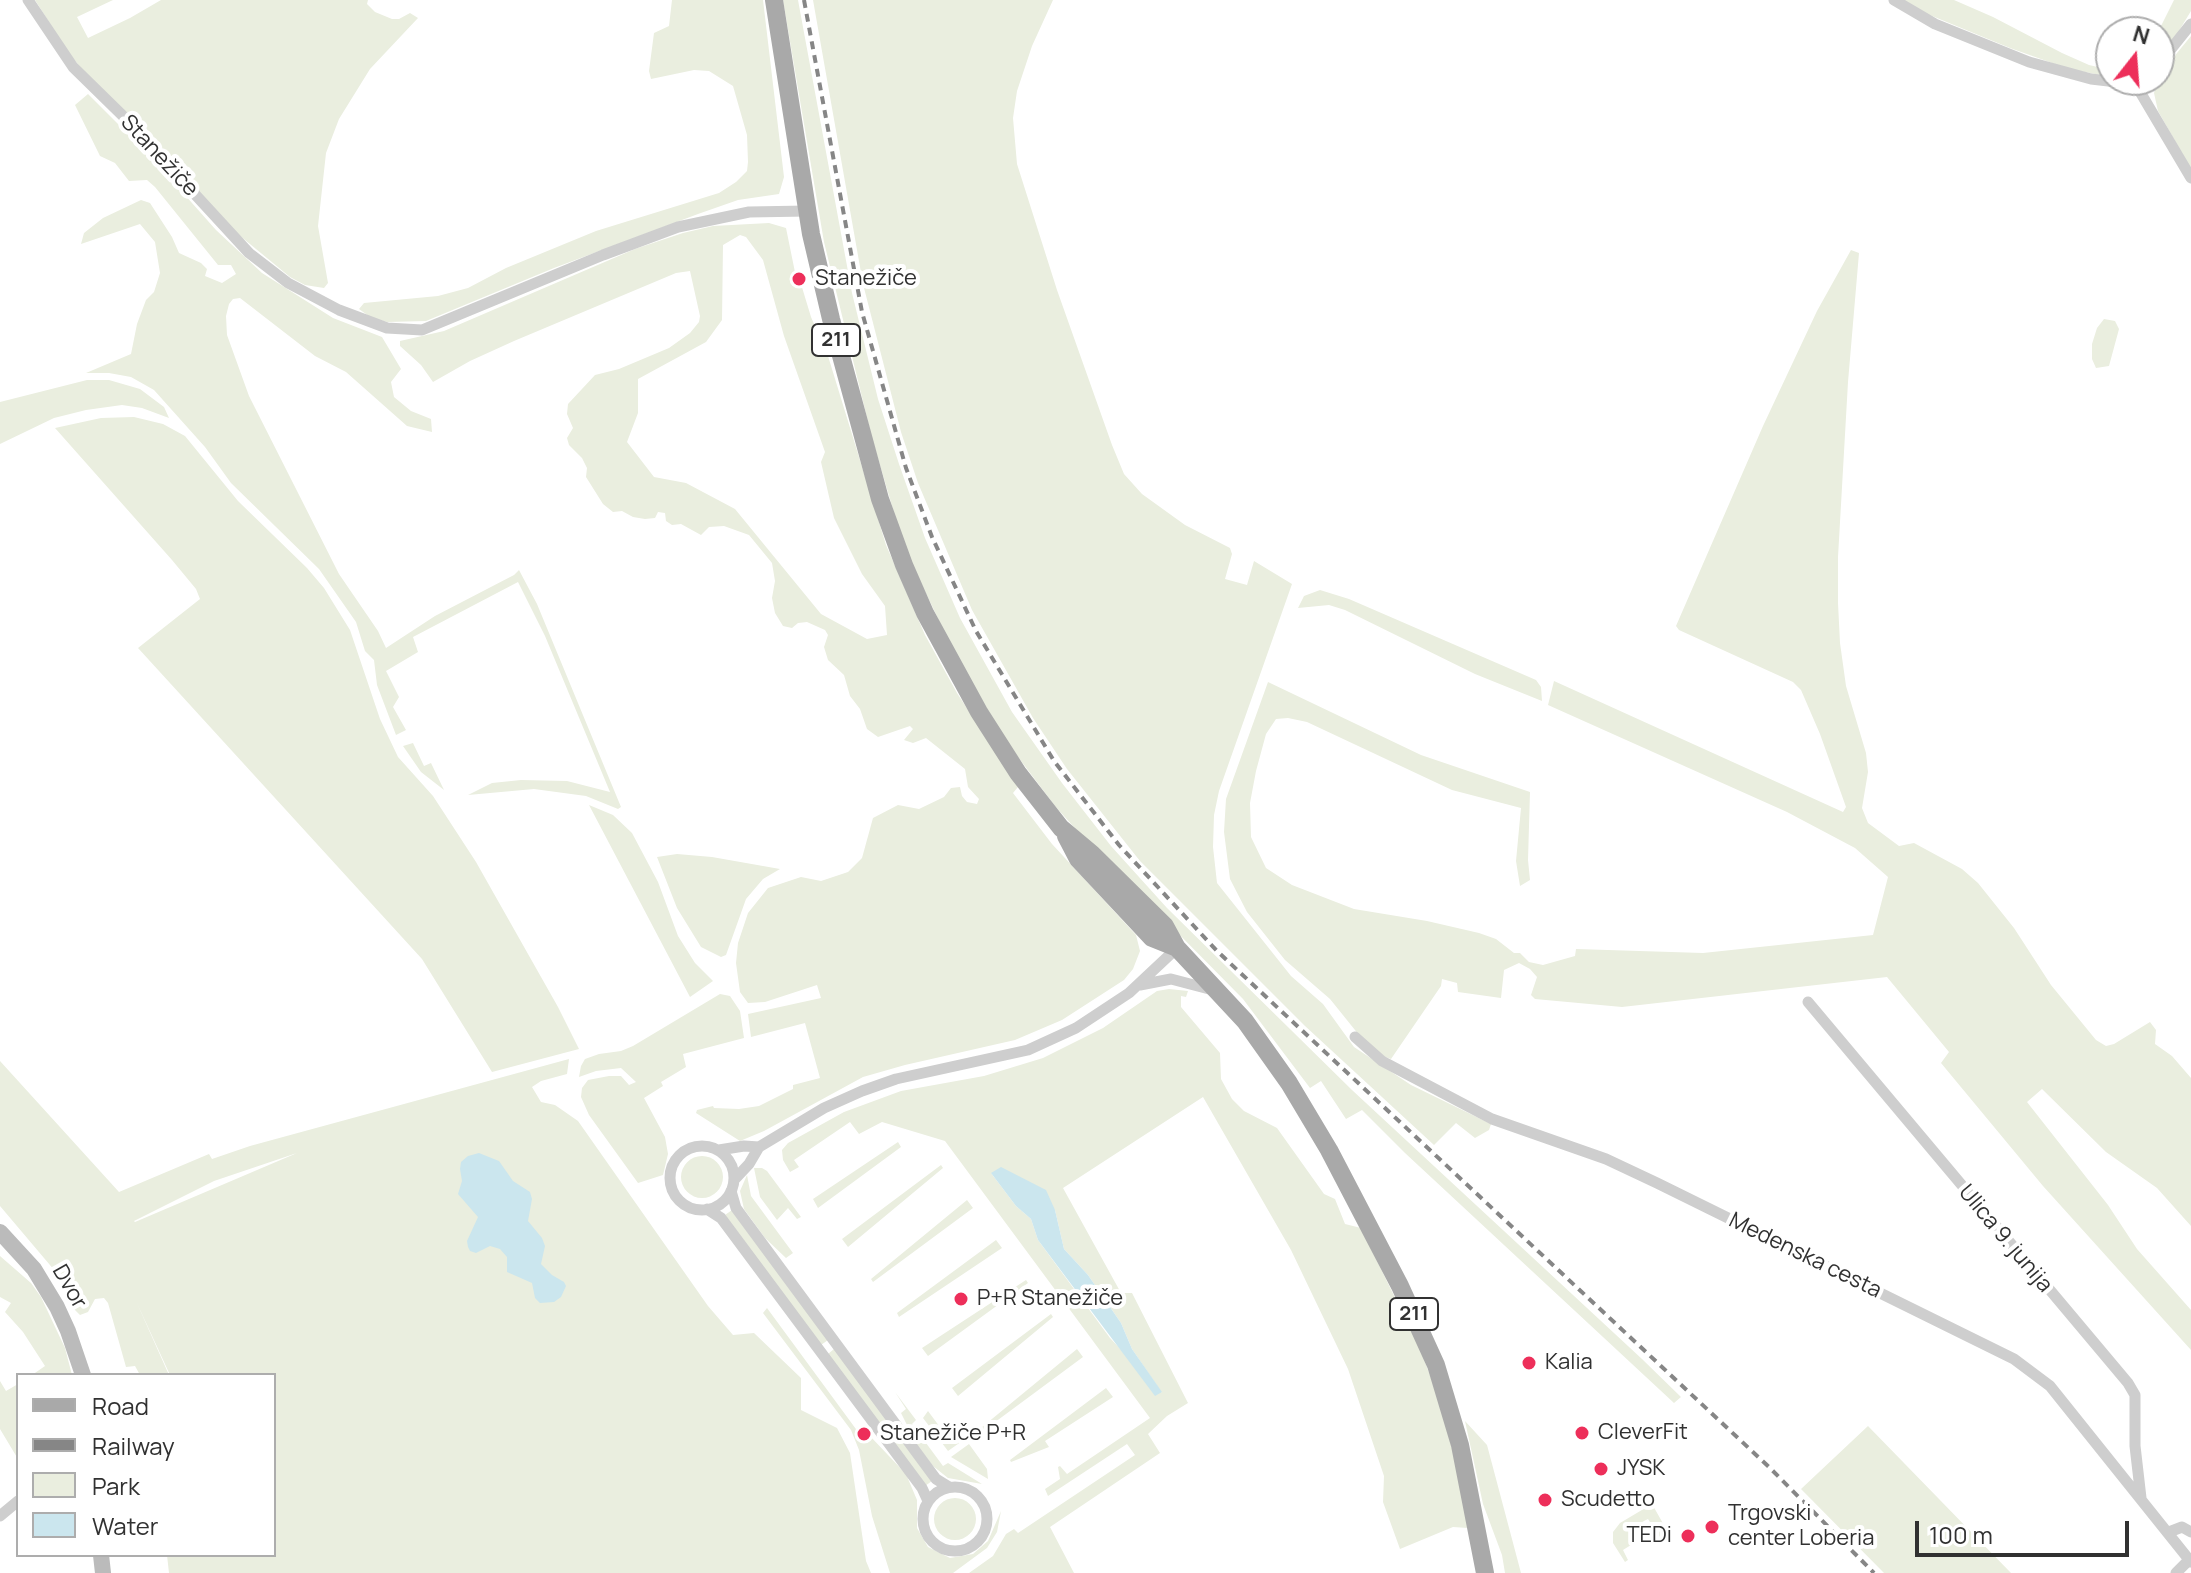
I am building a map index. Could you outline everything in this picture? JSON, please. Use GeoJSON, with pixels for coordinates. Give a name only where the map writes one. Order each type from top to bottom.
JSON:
{"type":"FeatureCollection","features":[{"type":"Feature","properties":{"kind":"main road","name":"211"},"geometry":{"type":"LineString","coordinates":[[774,0],[807,211],[854,408],[880,499],[925,613],[979,712],[1018,773],[1061,828],[1165,926],[1177,948],[1245,1021],[1289,1083],[1329,1150],[1424,1336],[1460,1445],[1485,1573]]}},
{"type":"Feature","properties":{"kind":"street","name":"Stanežiče"},"geometry":{"type":"LineString","coordinates":[[28,0],[73,67],[122,115],[249,253],[288,283],[339,310],[387,328],[422,330],[678,227],[749,212],[807,211]]}},
{"type":"Feature","properties":{"kind":"street"},"geometry":{"type":"LineString","coordinates":[[1894,0],[1935,24],[2029,62],[2095,79]]}},
{"type":"Feature","properties":{"kind":"street"},"geometry":{"type":"LineString","coordinates":[[2175,47],[2191,24]]}},
{"type":"Feature","properties":{"kind":"street"},"geometry":{"type":"LineString","coordinates":[[2142,96],[2191,178]]}},
{"type":"Feature","properties":{"kind":"street"},"geometry":{"type":"LineString","coordinates":[[707,1209],[722,1203],[759,1147],[824,1108],[862,1091],[918,1074],[1028,1050],[1076,1028],[1139,985],[1177,948]]}},
{"type":"Feature","properties":{"kind":"street"},"geometry":{"type":"LineString","coordinates":[[1139,985],[1171,979],[1221,993]]}},
{"type":"Feature","properties":{"kind":"street","name":"Ulica 9. junija"},"geometry":{"type":"LineString","coordinates":[[1808,1002],[2128,1383],[2135,1395],[2135,1446],[2141,1499]]}},
{"type":"Feature","properties":{"kind":"street","name":"Medenska cesta"},"geometry":{"type":"LineString","coordinates":[[1355,1037],[1382,1061],[1468,1107],[1547,1140],[1606,1159],[2014,1359],[2050,1386],[2190,1561]]}},
{"type":"Feature","properties":{"kind":"street"},"geometry":{"type":"LineString","coordinates":[[759,1147],[719,1150],[705,1146],[690,1148],[678,1157],[671,1172],[677,1196],[690,1207],[707,1209],[721,1218],[922,1488],[928,1501]]}},
{"type":"Feature","properties":{"kind":"street"},"geometry":{"type":"LineString","coordinates":[[719,1150],[732,1166],[736,1208],[936,1479],[949,1487],[969,1489],[986,1508],[986,1527],[974,1545],[953,1551],[933,1542],[923,1522],[928,1501],[949,1487]]}},
{"type":"Feature","properties":{"kind":"street","name":"Dvor"},"geometry":{"type":"LineString","coordinates":[[0,1232],[34,1269],[57,1307],[82,1373]]}},
{"type":"Feature","properties":{"kind":"street"},"geometry":{"type":"LineString","coordinates":[[0,1516],[16,1503]]}},
{"type":"Feature","properties":{"kind":"street"},"geometry":{"type":"LineString","coordinates":[[2169,1532],[2182,1527],[2191,1532]]}},
{"type":"Feature","properties":{"kind":"street"},"geometry":{"type":"LineString","coordinates":[[2176,1573],[2190,1561]]}},
{"type":"Feature","properties":{"kind":"green space"},"geometry":{"type":"Polygon","coordinates":[[[35,0],[113,0],[77,17],[88,38],[161,0],[368,0],[367,4],[375,12],[392,19],[410,13],[418,18],[370,69],[339,119],[326,153],[318,226],[328,283],[324,288],[305,285],[290,277],[239,235],[85,73],[35,0]]]}},
{"type":"Feature","properties":{"kind":"green space"},"geometry":{"type":"Polygon","coordinates":[[[672,0],[763,0],[784,177],[779,194],[738,200],[698,214],[554,268],[426,321],[387,322],[370,317],[359,309],[364,303],[438,296],[468,288],[506,268],[596,231],[719,193],[736,182],[747,171],[748,162],[747,135],[733,86],[709,71],[694,70],[651,79],[649,71],[654,33],[669,26],[672,0]]]}},
{"type":"Feature","properties":{"kind":"green space"},"geometry":{"type":"Polygon","coordinates":[[[783,0],[798,0],[852,293],[878,399],[925,538],[960,618],[1012,712],[1111,846],[1167,908],[1352,1090],[1681,1397],[1674,1403],[1362,1110],[1346,1119],[1321,1081],[1310,1088],[1243,999],[1081,835],[1006,741],[955,654],[911,562],[895,516],[872,438],[824,242],[783,0]]]}},
{"type":"Feature","properties":{"kind":"green space"},"geometry":{"type":"Polygon","coordinates":[[[813,0],[1053,0],[1032,46],[1017,91],[1013,118],[1017,164],[1057,290],[1112,445],[1124,474],[1142,494],[1185,525],[1230,548],[1232,554],[1225,579],[1247,585],[1254,561],[1292,584],[1219,791],[1214,815],[1213,847],[1217,883],[1291,976],[1323,1004],[1354,1047],[1411,1085],[1491,1124],[1489,1130],[1475,1138],[1456,1123],[1434,1145],[1305,1026],[1140,861],[1067,769],[1033,718],[972,610],[918,483],[901,432],[863,284],[813,0]]]}},
{"type":"Feature","properties":{"kind":"green space"},"geometry":{"type":"Polygon","coordinates":[[[1902,0],[1954,0],[2095,66],[2095,74],[2069,69],[2010,48],[1920,11],[1902,0]]]}},
{"type":"Feature","properties":{"kind":"green space"},"geometry":{"type":"Polygon","coordinates":[[[2174,0],[2191,0],[2191,11],[2175,37],[2175,16],[2166,16],[2174,0]]]}},
{"type":"Feature","properties":{"kind":"green space"},"geometry":{"type":"Polygon","coordinates":[[[2191,36],[2191,169],[2158,111],[2155,96],[2175,96],[2175,55],[2191,36]]]}},
{"type":"Feature","properties":{"kind":"green space"},"geometry":{"type":"Polygon","coordinates":[[[88,94],[152,158],[216,230],[262,273],[333,318],[382,337],[401,369],[391,382],[394,397],[411,411],[431,419],[432,432],[407,426],[346,372],[315,356],[240,298],[233,299],[229,304],[227,335],[249,396],[339,574],[386,648],[435,616],[519,570],[537,604],[621,807],[618,809],[586,796],[534,789],[468,795],[492,783],[521,780],[567,781],[610,792],[545,636],[518,582],[413,637],[418,652],[386,671],[399,697],[393,707],[406,730],[396,735],[377,685],[374,660],[365,651],[356,622],[319,569],[231,483],[205,447],[154,390],[131,377],[86,373],[131,354],[137,324],[160,273],[155,242],[140,224],[81,244],[84,233],[103,218],[141,200],[150,203],[179,253],[201,263],[207,269],[205,276],[222,283],[236,274],[231,265],[218,265],[147,180],[129,181],[115,163],[100,156],[75,105],[88,94]]]}},
{"type":"Feature","properties":{"kind":"green space"},"geometry":{"type":"Polygon","coordinates":[[[769,223],[786,228],[797,282],[801,284],[828,356],[886,545],[925,635],[957,693],[1018,787],[1013,793],[1052,844],[1136,935],[1140,951],[1133,969],[1124,980],[1062,1020],[1015,1040],[863,1077],[740,1141],[696,1113],[697,1110],[713,1106],[739,1109],[759,1106],[793,1089],[793,1085],[820,1078],[805,1023],[751,1037],[748,1014],[821,998],[817,985],[765,1002],[748,1003],[740,992],[736,963],[738,943],[748,913],[768,888],[801,877],[821,881],[848,872],[862,858],[873,818],[898,805],[919,809],[944,797],[951,788],[960,787],[967,802],[977,804],[979,799],[968,787],[965,769],[926,738],[913,743],[904,740],[913,729],[910,726],[878,737],[867,729],[860,709],[850,696],[844,675],[828,660],[824,647],[828,635],[825,630],[807,622],[798,623],[792,628],[783,626],[775,613],[772,563],[749,535],[724,526],[709,527],[701,535],[681,524],[672,525],[666,521],[665,513],[658,512],[655,518],[645,519],[622,511],[613,512],[603,504],[586,477],[587,468],[567,438],[573,428],[567,414],[568,404],[595,375],[619,369],[669,348],[690,333],[700,316],[690,271],[676,273],[514,341],[433,382],[421,365],[400,346],[400,341],[444,331],[635,249],[713,226],[769,223]],[[740,235],[723,245],[722,320],[706,342],[638,379],[638,413],[627,442],[654,477],[686,483],[735,509],[821,614],[867,639],[887,635],[885,606],[862,574],[834,518],[821,462],[825,452],[784,336],[763,260],[746,237],[740,235]]]}},
{"type":"Feature","properties":{"kind":"green space"},"geometry":{"type":"Polygon","coordinates":[[[1851,250],[1859,253],[1848,382],[1838,603],[1846,686],[1866,753],[1868,772],[1862,808],[1868,823],[1899,846],[1914,843],[1962,869],[1978,883],[2014,928],[2051,985],[2096,1040],[2106,1046],[2114,1044],[2150,1022],[2156,1030],[2155,1044],[2172,1056],[2191,1078],[2191,1226],[2157,1188],[2106,1152],[2042,1089],[2027,1102],[2108,1205],[2137,1249],[2191,1310],[2191,1350],[2043,1186],[1941,1063],[1949,1052],[1887,977],[1622,1007],[1535,999],[1531,995],[1537,977],[1519,963],[1504,970],[1501,998],[1458,992],[1457,983],[1442,979],[1441,986],[1391,1059],[1380,1055],[1330,999],[1285,960],[1247,912],[1230,879],[1224,832],[1226,799],[1268,682],[1421,755],[1530,792],[1530,880],[1520,886],[1516,861],[1521,808],[1452,790],[1307,722],[1276,719],[1266,734],[1256,771],[1250,803],[1251,837],[1266,868],[1292,885],[1354,909],[1479,933],[1496,939],[1529,962],[1543,965],[1575,956],[1576,949],[1703,953],[1873,935],[1888,877],[1855,848],[1787,812],[1548,705],[1554,681],[1843,812],[1846,807],[1801,690],[1793,682],[1676,626],[1763,426],[1817,311],[1851,250]]]}},
{"type":"Feature","properties":{"kind":"green space"},"geometry":{"type":"Polygon","coordinates":[[[2104,319],[2115,321],[2119,329],[2109,366],[2096,368],[2092,359],[2092,344],[2097,328],[2104,319]]]}},
{"type":"Feature","properties":{"kind":"green space"},"geometry":{"type":"Polygon","coordinates":[[[87,380],[109,380],[140,389],[164,407],[169,418],[142,408],[122,405],[86,410],[54,418],[0,444],[0,402],[87,380]]]}},
{"type":"Feature","properties":{"kind":"green space"},"geometry":{"type":"Polygon","coordinates":[[[134,417],[163,424],[185,436],[238,501],[324,588],[350,630],[380,719],[398,757],[433,796],[476,862],[579,1049],[492,1072],[422,959],[138,648],[200,599],[196,589],[172,560],[55,428],[101,418],[134,417]]]}},
{"type":"Feature","properties":{"kind":"green space"},"geometry":{"type":"Polygon","coordinates":[[[1320,590],[1349,599],[1536,680],[1541,687],[1542,701],[1475,674],[1345,610],[1329,605],[1298,608],[1304,596],[1320,590]]]}},
{"type":"Feature","properties":{"kind":"green space"},"geometry":{"type":"Polygon","coordinates":[[[413,743],[424,766],[431,763],[444,790],[421,772],[403,746],[413,743]]]}},
{"type":"Feature","properties":{"kind":"green space"},"geometry":{"type":"Polygon","coordinates":[[[589,805],[613,815],[632,833],[658,882],[678,936],[695,963],[713,981],[690,997],[589,805]]]}},
{"type":"Feature","properties":{"kind":"green space"},"geometry":{"type":"Polygon","coordinates":[[[677,854],[780,869],[763,879],[746,899],[726,955],[721,957],[701,947],[677,908],[657,857],[677,854]]]}},
{"type":"Feature","properties":{"kind":"green space"},"geometry":{"type":"Polygon","coordinates":[[[1157,991],[1188,991],[1186,997],[1181,996],[1181,1007],[1220,1053],[1221,1079],[1232,1099],[1244,1111],[1277,1128],[1324,1194],[1335,1199],[1345,1224],[1361,1228],[1421,1351],[1442,1408],[1468,1528],[1453,1527],[1400,1549],[1383,1502],[1384,1476],[1348,1369],[1291,1250],[1203,1097],[1063,1188],[1121,1293],[1132,1293],[1188,1403],[1167,1416],[1148,1434],[1160,1453],[1050,1527],[1074,1573],[969,1573],[993,1556],[1006,1534],[1014,1529],[1018,1533],[1135,1455],[1127,1444],[1048,1496],[1045,1489],[1060,1479],[1058,1467],[1067,1474],[1150,1418],[945,1141],[882,1122],[859,1134],[850,1122],[794,1160],[799,1167],[790,1172],[783,1160],[782,1150],[788,1143],[844,1112],[901,1091],[984,1076],[1043,1058],[1103,1028],[1157,991]],[[991,1173],[1016,1206],[1031,1219],[1038,1240],[1110,1338],[1162,1393],[1132,1349],[1121,1323],[1088,1275],[1064,1249],[1055,1210],[991,1173]]]}},
{"type":"Feature","properties":{"kind":"green space"},"geometry":{"type":"Polygon","coordinates":[[[720,994],[730,996],[740,1011],[744,1038],[683,1054],[686,1067],[661,1082],[663,1086],[644,1098],[665,1137],[668,1154],[663,1175],[638,1183],[589,1115],[581,1097],[582,1088],[588,1080],[621,1076],[629,1085],[636,1082],[621,1068],[579,1077],[581,1066],[585,1059],[633,1046],[720,994]]]}},
{"type":"Feature","properties":{"kind":"green space"},"geometry":{"type":"Polygon","coordinates":[[[569,1059],[567,1074],[541,1081],[532,1087],[541,1102],[555,1105],[578,1121],[708,1306],[733,1335],[754,1333],[801,1378],[801,1410],[837,1428],[850,1453],[866,1561],[871,1573],[169,1573],[167,1557],[276,1557],[276,1373],[169,1373],[136,1301],[168,1373],[139,1373],[135,1366],[126,1367],[104,1298],[95,1299],[88,1312],[80,1315],[75,1310],[55,1271],[0,1206],[0,1061],[119,1192],[209,1154],[212,1159],[569,1059]],[[297,1153],[214,1181],[135,1222],[297,1153]]]}},
{"type":"Feature","properties":{"kind":"green space"},"geometry":{"type":"Polygon","coordinates":[[[898,1142],[901,1147],[818,1208],[813,1199],[898,1142]]]}},
{"type":"Feature","properties":{"kind":"green space"},"geometry":{"type":"Polygon","coordinates":[[[702,1156],[717,1162],[723,1177],[717,1192],[702,1198],[687,1192],[681,1177],[687,1162],[702,1156]]]}},
{"type":"Feature","properties":{"kind":"green space"},"geometry":{"type":"Polygon","coordinates":[[[941,1165],[943,1168],[848,1247],[842,1239],[941,1165]]]}},
{"type":"Feature","properties":{"kind":"green space"},"geometry":{"type":"Polygon","coordinates":[[[754,1168],[767,1171],[801,1217],[797,1219],[788,1208],[777,1220],[760,1197],[754,1168]]]}},
{"type":"Feature","properties":{"kind":"green space"},"geometry":{"type":"Polygon","coordinates":[[[747,1175],[751,1196],[793,1253],[786,1258],[765,1238],[744,1209],[740,1191],[747,1175]]]}},
{"type":"Feature","properties":{"kind":"green space"},"geometry":{"type":"Polygon","coordinates":[[[967,1200],[973,1208],[873,1282],[871,1279],[967,1200]]]}},
{"type":"Feature","properties":{"kind":"green space"},"geometry":{"type":"Polygon","coordinates":[[[732,1210],[828,1340],[821,1345],[725,1215],[732,1210]]]}},
{"type":"Feature","properties":{"kind":"green space"},"geometry":{"type":"Polygon","coordinates":[[[996,1240],[1002,1248],[899,1317],[897,1313],[996,1240]]]}},
{"type":"Feature","properties":{"kind":"green space"},"geometry":{"type":"Polygon","coordinates":[[[0,1256],[31,1283],[41,1297],[65,1348],[71,1373],[35,1373],[45,1366],[23,1332],[5,1312],[11,1303],[0,1297],[0,1256]]]}},
{"type":"Feature","properties":{"kind":"green space"},"geometry":{"type":"Polygon","coordinates":[[[1026,1280],[1028,1283],[928,1356],[922,1348],[1026,1280]]]}},
{"type":"Feature","properties":{"kind":"green space"},"geometry":{"type":"Polygon","coordinates":[[[767,1308],[864,1440],[870,1436],[906,1474],[917,1500],[917,1528],[928,1547],[950,1558],[973,1554],[988,1541],[1001,1511],[997,1532],[987,1548],[953,1573],[890,1573],[872,1516],[859,1450],[851,1430],[763,1313],[767,1308]]]}},
{"type":"Feature","properties":{"kind":"green space"},"geometry":{"type":"Polygon","coordinates":[[[1051,1314],[1053,1317],[958,1396],[952,1388],[1051,1314]]]}},
{"type":"Feature","properties":{"kind":"green space"},"geometry":{"type":"Polygon","coordinates":[[[834,1349],[932,1481],[925,1486],[828,1354],[834,1349]]]}},
{"type":"Feature","properties":{"kind":"green space"},"geometry":{"type":"Polygon","coordinates":[[[1077,1349],[1083,1357],[983,1431],[981,1428],[1077,1349]]]}},
{"type":"Feature","properties":{"kind":"green space"},"geometry":{"type":"Polygon","coordinates":[[[0,1381],[6,1391],[16,1385],[16,1456],[0,1429],[0,1381]]]}},
{"type":"Feature","properties":{"kind":"green space"},"geometry":{"type":"Polygon","coordinates":[[[1106,1388],[1113,1397],[1045,1441],[1049,1447],[1011,1462],[1010,1460],[1106,1388]]]}},
{"type":"Feature","properties":{"kind":"green space"},"geometry":{"type":"Polygon","coordinates":[[[895,1392],[916,1420],[912,1424],[943,1466],[948,1463],[982,1484],[948,1478],[933,1466],[917,1445],[901,1413],[906,1409],[895,1392]]]}},
{"type":"Feature","properties":{"kind":"green space"},"geometry":{"type":"Polygon","coordinates":[[[928,1411],[951,1442],[962,1435],[965,1439],[948,1451],[923,1418],[928,1411]]]}},
{"type":"Feature","properties":{"kind":"green space"},"geometry":{"type":"Polygon","coordinates":[[[1465,1421],[1487,1445],[1521,1573],[1505,1573],[1502,1555],[1483,1504],[1465,1421]]]}},
{"type":"Feature","properties":{"kind":"green space"},"geometry":{"type":"Polygon","coordinates":[[[1868,1426],[2011,1573],[1884,1573],[1801,1489],[1868,1426]]]}},
{"type":"Feature","properties":{"kind":"green space"},"geometry":{"type":"Polygon","coordinates":[[[969,1444],[987,1469],[988,1479],[951,1457],[969,1444]]]}},
{"type":"Feature","properties":{"kind":"green space"},"geometry":{"type":"Polygon","coordinates":[[[955,1498],[970,1504],[976,1519],[970,1534],[955,1540],[940,1534],[934,1519],[940,1504],[955,1498]]]}},
{"type":"Feature","properties":{"kind":"green space"},"geometry":{"type":"Polygon","coordinates":[[[1652,1504],[1669,1534],[1661,1540],[1648,1519],[1632,1528],[1639,1540],[1623,1550],[1628,1560],[1625,1562],[1613,1543],[1613,1532],[1620,1523],[1652,1504]]]}},
{"type":"Feature","properties":{"kind":"water"},"geometry":{"type":"Polygon","coordinates":[[[479,1153],[499,1161],[513,1181],[530,1192],[532,1199],[528,1221],[545,1246],[541,1264],[566,1286],[561,1297],[554,1302],[540,1303],[535,1298],[532,1283],[507,1272],[507,1257],[500,1249],[490,1246],[476,1253],[470,1251],[467,1241],[478,1217],[458,1194],[462,1181],[460,1169],[461,1162],[468,1156],[479,1153]]]}},
{"type":"Feature","properties":{"kind":"water"},"geometry":{"type":"Polygon","coordinates":[[[1001,1167],[1046,1190],[1055,1210],[1064,1249],[1088,1275],[1121,1323],[1132,1349],[1162,1392],[1155,1396],[1038,1240],[1031,1219],[1016,1206],[991,1173],[1001,1167]]]}},
{"type":"Feature","properties":{"kind":"railway"},"geometry":{"type":"LineString","coordinates":[[804,0],[862,312],[906,468],[932,537],[976,631],[1054,761],[1119,845],[1217,951],[1769,1467],[1874,1573]]}},
{"type":"Feature","properties":{"kind":"place","name":"Stanežiče"},"geometry":{"type":"Point","coordinates":[799,279]}},
{"type":"Feature","properties":{"kind":"place","name":"P+R Stanežiče"},"geometry":{"type":"Point","coordinates":[961,1299]}},
{"type":"Feature","properties":{"kind":"place","name":"Kalia"},"geometry":{"type":"Point","coordinates":[1529,1363]}},
{"type":"Feature","properties":{"kind":"place","name":"CleverFit"},"geometry":{"type":"Point","coordinates":[1582,1433]}},
{"type":"Feature","properties":{"kind":"place","name":"Stanežiče P+R"},"geometry":{"type":"Point","coordinates":[864,1434]}},
{"type":"Feature","properties":{"kind":"place","name":"JYSK"},"geometry":{"type":"Point","coordinates":[1601,1469]}},
{"type":"Feature","properties":{"kind":"place","name":"Scudetto"},"geometry":{"type":"Point","coordinates":[1545,1500]}},
{"type":"Feature","properties":{"kind":"place","name":"Trgovski center Loberia"},"geometry":{"type":"Point","coordinates":[1712,1527]}},
{"type":"Feature","properties":{"kind":"place","name":"TEDi"},"geometry":{"type":"Point","coordinates":[1688,1536]}}]}
